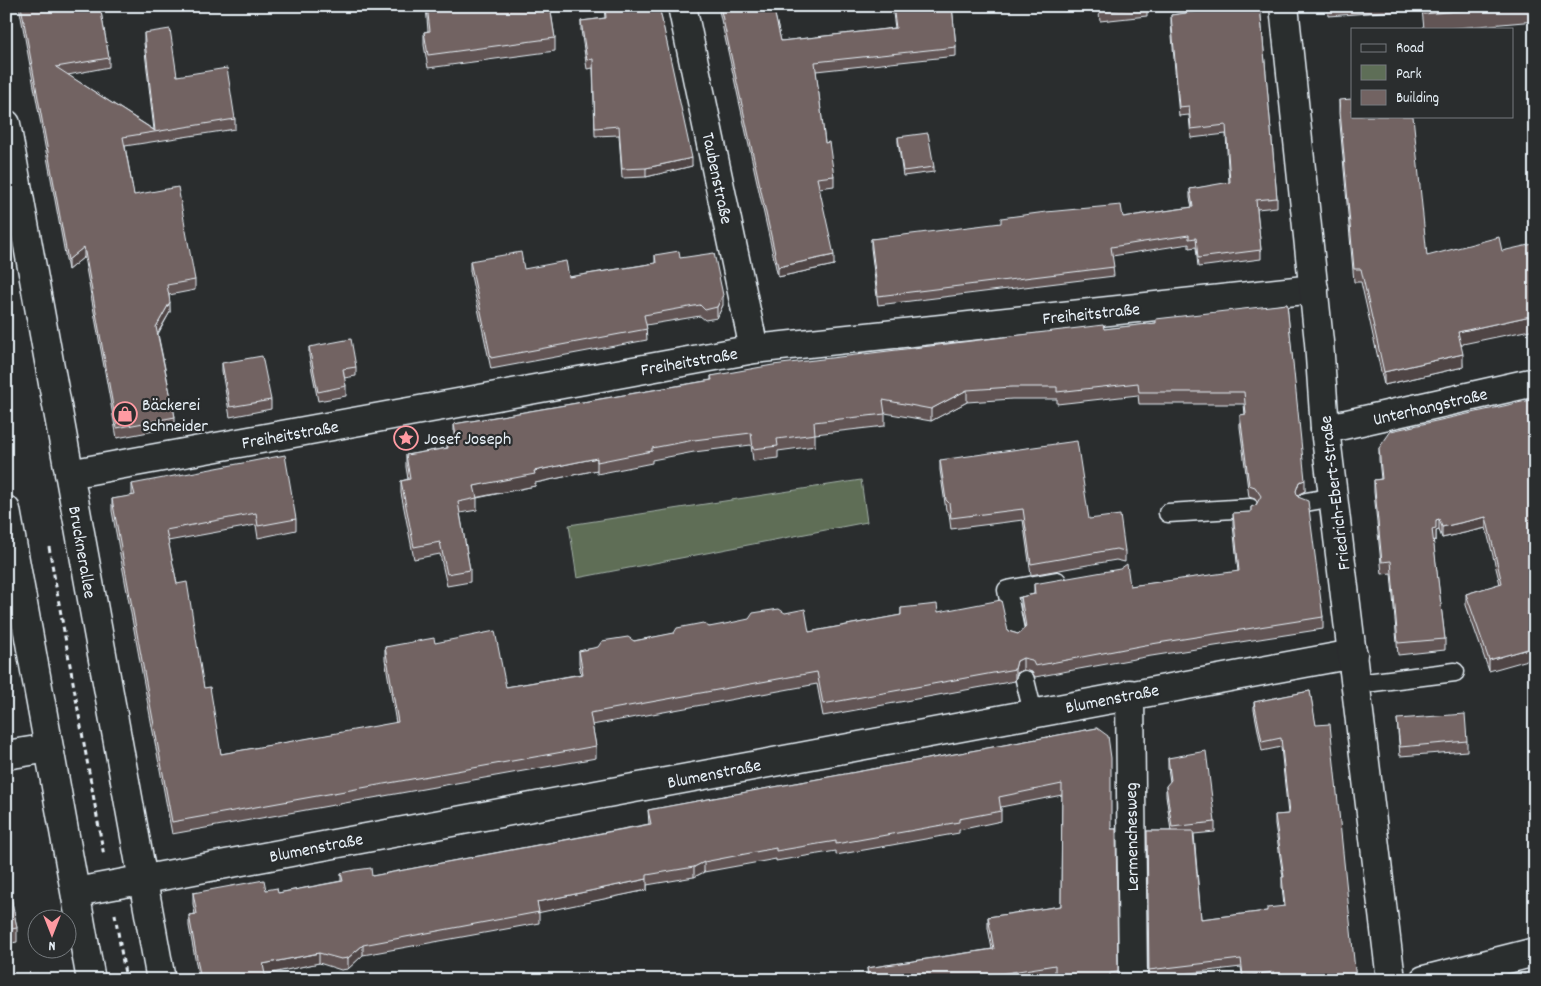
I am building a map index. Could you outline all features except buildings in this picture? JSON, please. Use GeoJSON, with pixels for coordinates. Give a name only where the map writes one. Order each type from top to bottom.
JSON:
{"type":"FeatureCollection","features":[{"type":"Feature","properties":{"kind":"street","name":"Taubenstraße"},"geometry":{"type":"LineString","coordinates":[[682,6],[754,349]]}},
{"type":"Feature","properties":{"kind":"street","name":"Friedrich-Ebert-Straße"},"geometry":{"type":"LineString","coordinates":[[1284,6],[1314,289],[1325,429],[1354,654],[1391,980]]}},
{"type":"Feature","properties":{"kind":"street","name":"Brucknerallee"},"geometry":{"type":"LineString","coordinates":[[6,124],[160,980]]}},
{"type":"Feature","properties":{"kind":"street","name":"Freiheitstraße"},"geometry":{"type":"LineString","coordinates":[[69,474],[754,349],[1314,289]]}},
{"type":"Feature","properties":{"kind":"street","name":"Unterhangstraße"},"geometry":{"type":"LineString","coordinates":[[1325,429],[1535,382]]}},
{"type":"Feature","properties":{"kind":"street"},"geometry":{"type":"LineString","coordinates":[[6,510],[91,980]]}},
{"type":"Feature","properties":{"kind":"street","name":"Blumenstraße"},"geometry":{"type":"LineString","coordinates":[[76,892],[1130,694],[1354,654]]}},
{"type":"Feature","properties":{"kind":"street","name":"Lermenchesweg"},"geometry":{"type":"LineString","coordinates":[[1130,694],[1133,980]]}},
{"type":"Feature","properties":{"kind":"street"},"geometry":{"type":"LineString","coordinates":[[6,755],[49,748]]}},
{"type":"Feature","properties":{"kind":"street"},"geometry":{"type":"LineString","coordinates":[[1424,980],[1535,952]]}},
{"type":"Feature","properties":{"kind":"lane"},"geometry":{"type":"LineString","coordinates":[[1306,502],[1334,497]]}},
{"type":"Feature","properties":{"kind":"lane"},"geometry":{"type":"LineString","coordinates":[[1168,513],[1250,508]]}},
{"type":"Feature","properties":{"kind":"lane"},"geometry":{"type":"LineString","coordinates":[[1016,636],[1007,590],[1072,578]]}},
{"type":"Feature","properties":{"kind":"lane"},"geometry":{"type":"LineString","coordinates":[[1357,684],[1456,672]]}},
{"type":"Feature","properties":{"kind":"lane"},"geometry":{"type":"LineString","coordinates":[[1025,680],[1033,713]]}},
{"type":"Feature","properties":{"kind":"path"},"geometry":{"type":"LineString","coordinates":[[48,537],[126,980]]}},
{"type":"Feature","properties":{"kind":"green space"},"geometry":{"type":"Polygon","coordinates":[[[861,480],[867,522],[577,578],[569,525],[861,480]]]}},
{"type":"Feature","properties":{"kind":"place","name":"Bäckerei Schneider"},"geometry":{"type":"Point","coordinates":[125,414]}},
{"type":"Feature","properties":{"kind":"place","name":"Josef Joseph"},"geometry":{"type":"Point","coordinates":[406,438]}}]}
